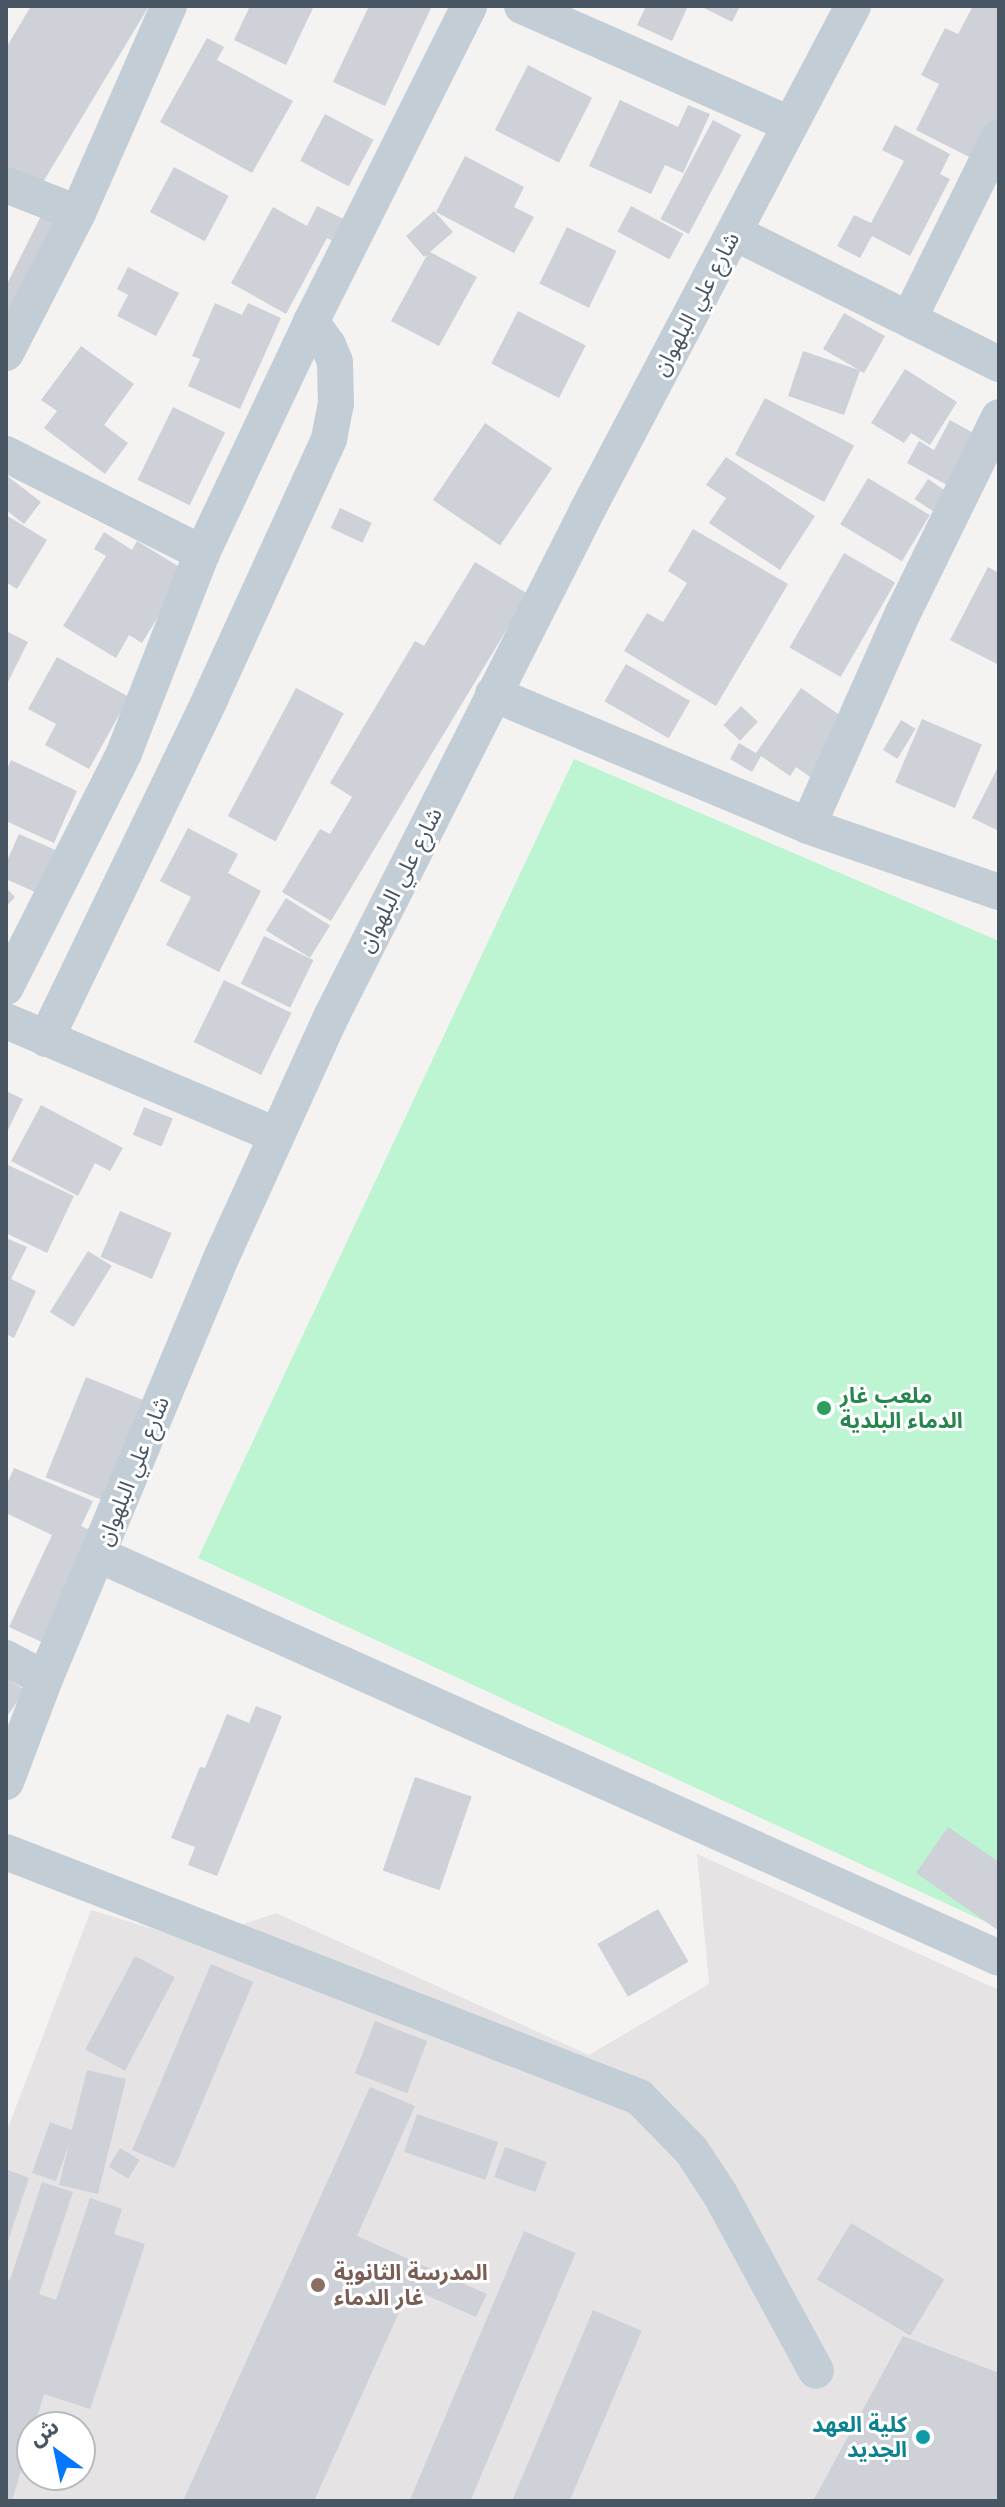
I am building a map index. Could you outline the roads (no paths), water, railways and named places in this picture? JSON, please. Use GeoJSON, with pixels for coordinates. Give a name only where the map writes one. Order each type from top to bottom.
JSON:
{"type":"FeatureCollection","features":[{"type":"Feature","properties":{"kind":"street"},"geometry":{"type":"LineString","coordinates":[[6,353],[78,213],[169,6]]}},
{"type":"Feature","properties":{"kind":"street"},"geometry":{"type":"LineString","coordinates":[[6,987],[124,753],[202,553],[311,322],[469,6]]}},
{"type":"Feature","properties":{"kind":"street"},"geometry":{"type":"LineString","coordinates":[[522,6],[789,124]]}},
{"type":"Feature","properties":{"kind":"street","name":"شارع علي البلهوان"},"geometry":{"type":"LineString","coordinates":[[6,1782],[45,1679],[276,1135],[332,1015],[493,694],[853,6]]}},
{"type":"Feature","properties":{"kind":"street"},"geometry":{"type":"LineString","coordinates":[[910,317],[999,137]]}},
{"type":"Feature","properties":{"kind":"street"},"geometry":{"type":"LineString","coordinates":[[6,185],[78,213]]}},
{"type":"Feature","properties":{"kind":"street"},"geometry":{"type":"LineString","coordinates":[[735,233],[910,317],[999,364]]}},
{"type":"Feature","properties":{"kind":"street"},"geometry":{"type":"LineString","coordinates":[[46,1039],[211,697],[329,439],[336,404],[335,362],[328,345],[311,322]]}},
{"type":"Feature","properties":{"kind":"street"},"geometry":{"type":"LineString","coordinates":[[808,826],[903,613],[999,417]]}},
{"type":"Feature","properties":{"kind":"street"},"geometry":{"type":"LineString","coordinates":[[6,454],[202,553]]}},
{"type":"Feature","properties":{"kind":"street"},"geometry":{"type":"LineString","coordinates":[[493,694],[808,826],[999,892]]}},
{"type":"Feature","properties":{"kind":"street"},"geometry":{"type":"LineString","coordinates":[[6,1021],[276,1135]]}},
{"type":"Feature","properties":{"kind":"street"},"geometry":{"type":"LineString","coordinates":[[99,1555],[999,1958]]}},
{"type":"Feature","properties":{"kind":"street"},"geometry":{"type":"LineString","coordinates":[[6,1658],[45,1679]]}},
{"type":"Feature","properties":{"kind":"street"},"geometry":{"type":"LineString","coordinates":[[6,1852],[639,2097],[691,2150],[720,2194],[816,2371]]}},
{"type":"Feature","properties":{"kind":"place","name":"ملعب غار الدماء البلدية"},"geometry":{"type":"Point","coordinates":[824,1408]}},
{"type":"Feature","properties":{"kind":"place","name":"المدرسة الثانوية غار الدماء"},"geometry":{"type":"Point","coordinates":[318,2285]}},
{"type":"Feature","properties":{"kind":"place","name":"كلية العهد الجديد"},"geometry":{"type":"Point","coordinates":[923,2437]}}]}
